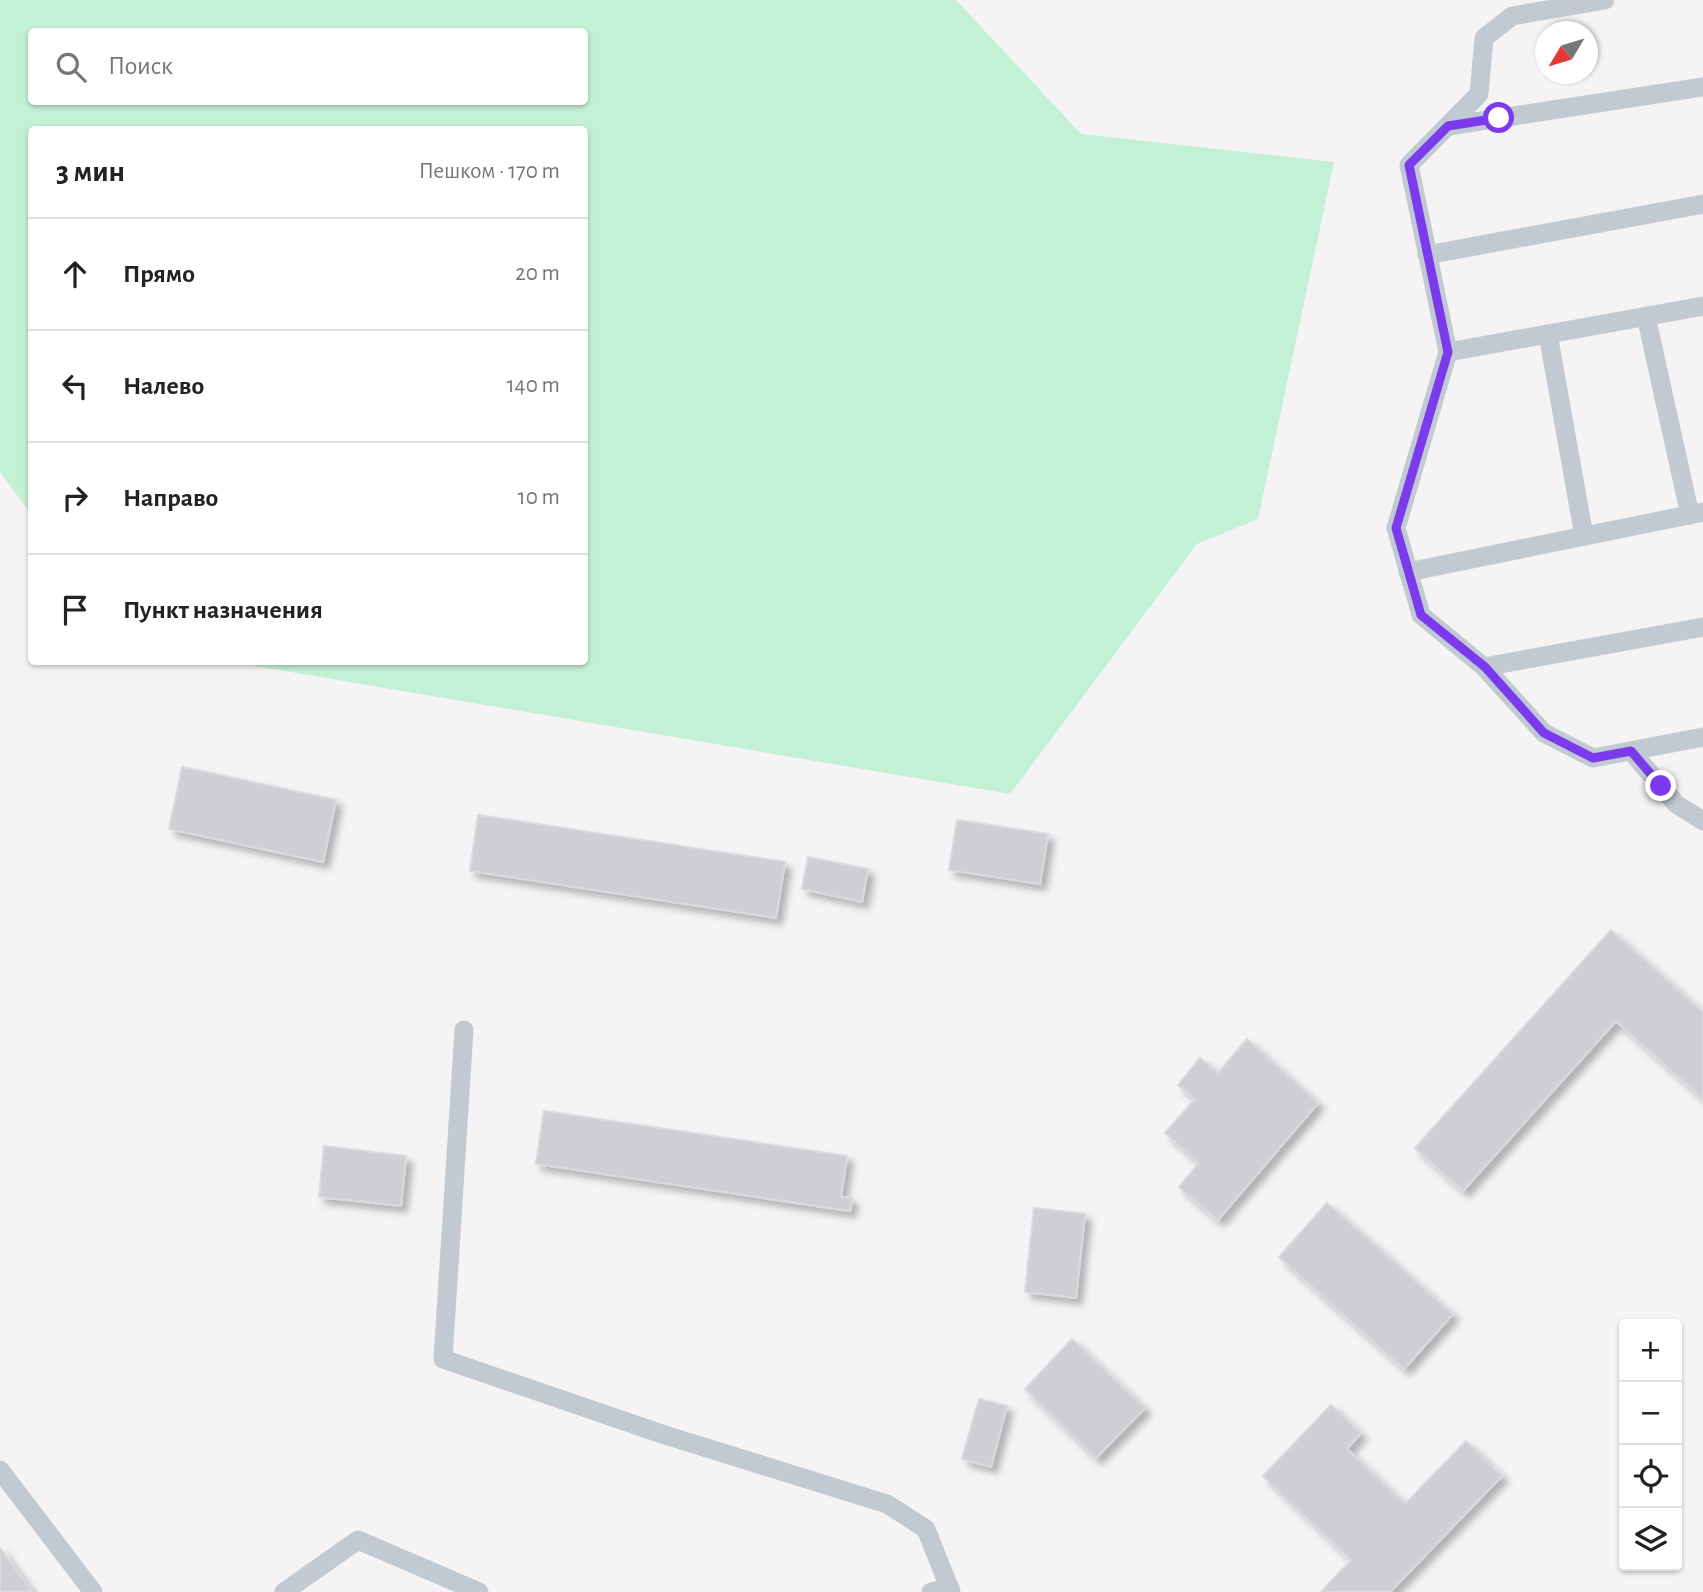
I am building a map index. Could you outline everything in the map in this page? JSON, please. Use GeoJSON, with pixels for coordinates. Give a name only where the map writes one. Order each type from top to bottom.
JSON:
{"type":"FeatureCollection","features":[{"type":"Feature","properties":{"kind":"lane"},"geometry":{"type":"LineString","coordinates":[[1605,0],[1512,16],[1484,38],[1479,94],[1409,165],[1448,352],[1396,528],[1421,615],[1485,667],[1544,733],[1593,758],[1703,737]]}},
{"type":"Feature","properties":{"kind":"lane"},"geometry":{"type":"LineString","coordinates":[[1448,126],[1703,87]]}},
{"type":"Feature","properties":{"kind":"lane"},"geometry":{"type":"LineString","coordinates":[[1427,256],[1703,204]]}},
{"type":"Feature","properties":{"kind":"lane"},"geometry":{"type":"LineString","coordinates":[[1448,352],[1703,306]]}},
{"type":"Feature","properties":{"kind":"lane"},"geometry":{"type":"LineString","coordinates":[[1408,572],[1696,513],[1646,316]]}},
{"type":"Feature","properties":{"kind":"lane"},"geometry":{"type":"LineString","coordinates":[[1548,334],[1584,537]]}},
{"type":"Feature","properties":{"kind":"lane"},"geometry":{"type":"LineString","coordinates":[[1485,667],[1703,627]]}},
{"type":"Feature","properties":{"kind":"lane"},"geometry":{"type":"LineString","coordinates":[[1631,751],[1676,804],[1703,821]]}},
{"type":"Feature","properties":{"kind":"lane"},"geometry":{"type":"LineString","coordinates":[[464,1030],[443,1359],[665,1435],[887,1504],[926,1529],[944,1591]]}},
{"type":"Feature","properties":{"kind":"lane"},"geometry":{"type":"LineString","coordinates":[[0,1470],[93,1592]]}},
{"type":"Feature","properties":{"kind":"lane"},"geometry":{"type":"LineString","coordinates":[[284,1592],[358,1540],[479,1592]]}},
{"type":"Feature","properties":{"kind":"green space"},"geometry":{"type":"Polygon","coordinates":[[[0,0],[956,0],[1081,134],[1334,162],[1258,519],[1197,544],[1010,794],[250,665],[588,665],[588,126],[28,126],[28,510],[0,472],[0,0]]]}},
{"type":"Feature","properties":{"kind":"building"},"geometry":{"type":"Polygon","coordinates":[[[182,767],[336,800],[323,862],[169,829],[182,767]]]}},
{"type":"Feature","properties":{"kind":"building"},"geometry":{"type":"Polygon","coordinates":[[[478,815],[785,862],[776,918],[470,871],[478,815]]]}},
{"type":"Feature","properties":{"kind":"building"},"geometry":{"type":"Polygon","coordinates":[[[957,820],[1048,834],[1040,884],[949,870],[957,820]]]}},
{"type":"Feature","properties":{"kind":"building"},"geometry":{"type":"Polygon","coordinates":[[[808,857],[868,869],[862,902],[802,889],[808,857]]]}},
{"type":"Feature","properties":{"kind":"building"},"geometry":{"type":"Polygon","coordinates":[[[1611,930],[1703,1012],[1703,1099],[1616,1021],[1463,1191],[1415,1148],[1611,930]]]}},
{"type":"Feature","properties":{"kind":"building"},"geometry":{"type":"Polygon","coordinates":[[[1247,1039],[1318,1103],[1218,1220],[1179,1187],[1199,1163],[1165,1133],[1195,1099],[1178,1085],[1200,1058],[1218,1073],[1247,1039]]]}},
{"type":"Feature","properties":{"kind":"building"},"geometry":{"type":"Polygon","coordinates":[[[544,1111],[847,1156],[841,1197],[852,1198],[850,1211],[536,1164],[544,1111]]]}},
{"type":"Feature","properties":{"kind":"building"},"geometry":{"type":"Polygon","coordinates":[[[324,1146],[406,1156],[401,1206],[319,1197],[324,1146]]]}},
{"type":"Feature","properties":{"kind":"building"},"geometry":{"type":"Polygon","coordinates":[[[1327,1203],[1453,1314],[1404,1369],[1279,1257],[1327,1203]]]}},
{"type":"Feature","properties":{"kind":"building"},"geometry":{"type":"Polygon","coordinates":[[[1034,1208],[1085,1214],[1076,1298],[1025,1292],[1034,1208]]]}},
{"type":"Feature","properties":{"kind":"building"},"geometry":{"type":"Polygon","coordinates":[[[1072,1339],[1145,1408],[1096,1458],[1025,1389],[1072,1339]]]}},
{"type":"Feature","properties":{"kind":"building"},"geometry":{"type":"Polygon","coordinates":[[[979,1399],[1007,1406],[991,1467],[962,1459],[979,1399]]]}},
{"type":"Feature","properties":{"kind":"building"},"geometry":{"type":"Polygon","coordinates":[[[1331,1405],[1361,1433],[1347,1449],[1405,1504],[1466,1441],[1502,1476],[1390,1592],[1321,1592],[1351,1560],[1263,1476],[1331,1405]]]}},
{"type":"Feature","properties":{"kind":"building"},"geometry":{"type":"Polygon","coordinates":[[[0,1548],[32,1592],[0,1592],[0,1548]]]}},
{"type":"Feature","properties":{"kind":"route"},"geometry":{"type":"LineString","coordinates":[[1499,118],[1448,126],[1409,165],[1448,352],[1396,528],[1421,615],[1485,667],[1544,733],[1593,758],[1631,751],[1661,786]]}}]}
